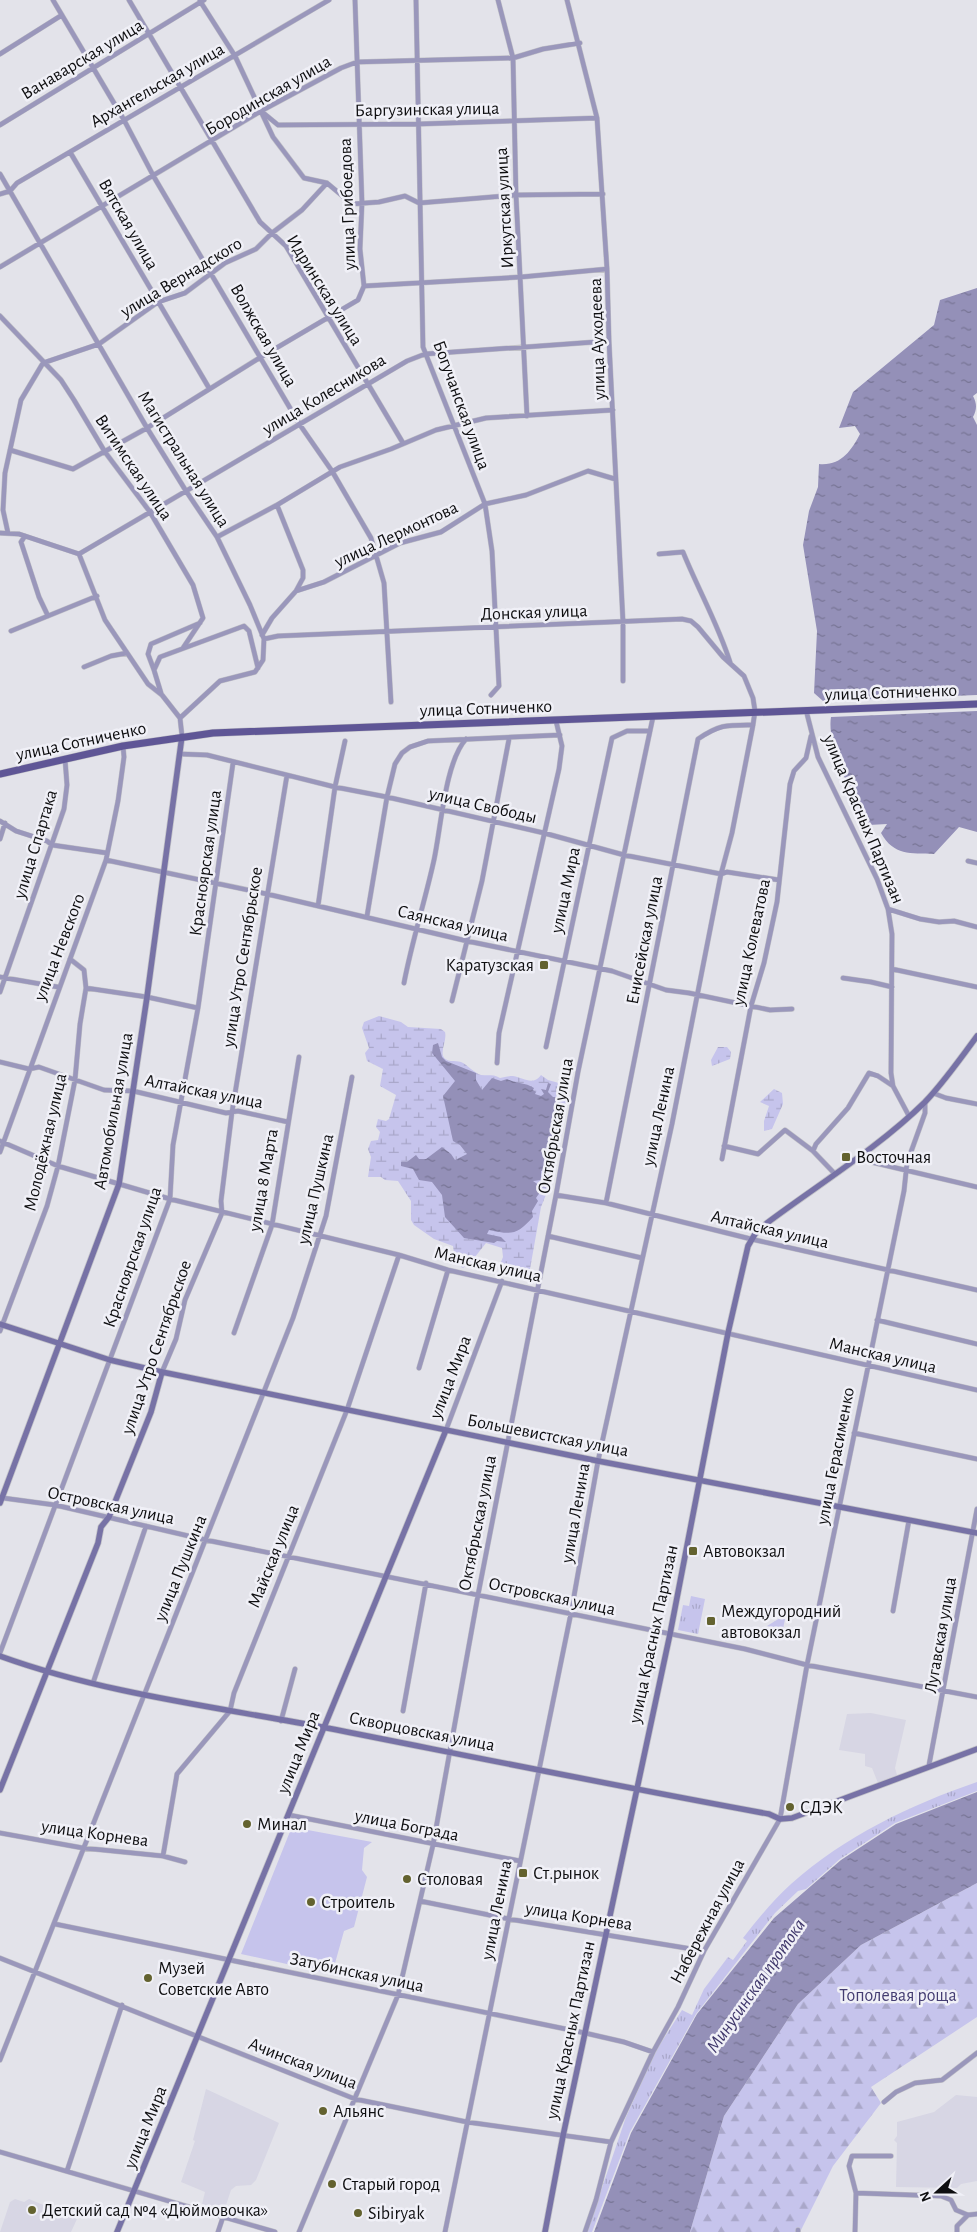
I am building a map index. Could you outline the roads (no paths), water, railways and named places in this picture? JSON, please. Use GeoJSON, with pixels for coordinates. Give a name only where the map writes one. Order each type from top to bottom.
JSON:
{"type":"FeatureCollection","features":[{"type":"Feature","properties":{"kind":"main road","name":"улица Сотниченко"},"geometry":{"type":"LineString","coordinates":[[0,774],[123,746],[182,736],[262,731],[977,704]]}},
{"type":"Feature","properties":{"kind":"main road","name":"Автомобильная улица"},"geometry":{"type":"LineString","coordinates":[[2,1500],[119,1184],[134,1091],[182,736]]}},
{"type":"Feature","properties":{"kind":"main road","name":"улица Красных Партизан"},"geometry":{"type":"LineString","coordinates":[[545,2232],[605,1934],[670,1634],[728,1333],[746,1253],[752,1239],[766,1223],[861,1154],[925,1102],[975,1043],[977,1036]]}},
{"type":"Feature","properties":{"kind":"main road","name":"Большевистская улица"},"geometry":{"type":"LineString","coordinates":[[1,1326],[110,1360],[162,1372],[598,1461],[975,1532]]}},
{"type":"Feature","properties":{"kind":"main road","name":"улица Утро Сентябрьское"},"geometry":{"type":"LineString","coordinates":[[0,1790],[98,1543],[101,1527],[109,1517],[151,1412],[162,1372]]}},
{"type":"Feature","properties":{"kind":"main road","name":"улица Мира"},"geometry":{"type":"LineString","coordinates":[[117,2232],[136,2190],[446,1430]]}},
{"type":"Feature","properties":{"kind":"main road","name":"Скворцовская улица"},"geometry":{"type":"LineString","coordinates":[[0,1654],[46,1672],[144,1694],[449,1753],[538,1768],[769,1814],[780,1818]]}},
{"type":"Feature","properties":{"kind":"main road"},"geometry":{"type":"LineString","coordinates":[[780,1818],[792,1818],[977,1749]]}},
{"type":"Feature","properties":{"kind":"street","name":"Волжская улица"},"geometry":{"type":"LineString","coordinates":[[53,0],[124,120],[154,177],[300,425],[332,472],[371,538],[384,583],[391,702]]}},
{"type":"Feature","properties":{"kind":"street","name":"Идринская улица"},"geometry":{"type":"LineString","coordinates":[[129,0],[260,222],[286,246],[403,443]]}},
{"type":"Feature","properties":{"kind":"street","name":"Архангельская улица"},"geometry":{"type":"LineString","coordinates":[[0,194],[10,191],[17,183],[329,0]]}},
{"type":"Feature","properties":{"kind":"street","name":"улица Грибоедова"},"geometry":{"type":"LineString","coordinates":[[355,0],[362,204],[360,250],[364,286]]}},
{"type":"Feature","properties":{"kind":"street","name":"Богучанская улица"},"geometry":{"type":"LineString","coordinates":[[416,0],[423,337],[426,354],[485,504],[492,551],[498,686],[491,695]]}},
{"type":"Feature","properties":{"kind":"street","name":"Иркутская улица"},"geometry":{"type":"LineString","coordinates":[[498,0],[513,58],[516,195],[527,416]]}},
{"type":"Feature","properties":{"kind":"street","name":"улица Ауходеева"},"geometry":{"type":"LineString","coordinates":[[568,0],[597,118],[608,269],[609,341],[614,410],[615,479],[623,622],[623,681]]}},
{"type":"Feature","properties":{"kind":"street"},"geometry":{"type":"LineString","coordinates":[[201,1],[234,56],[274,137],[304,178],[327,183],[352,204],[379,202],[405,196],[419,203],[516,195],[603,194]]}},
{"type":"Feature","properties":{"kind":"street","name":"Ванаварская улица"},"geometry":{"type":"LineString","coordinates":[[0,125],[201,1]]}},
{"type":"Feature","properties":{"kind":"street"},"geometry":{"type":"LineString","coordinates":[[0,54],[62,16]]}},
{"type":"Feature","properties":{"kind":"street","name":"Бородинская улица"},"geometry":{"type":"LineString","coordinates":[[0,267],[213,142],[261,111],[341,68],[357,62],[513,58],[543,49],[580,43]]}},
{"type":"Feature","properties":{"kind":"street","name":"Баргузинская улица"},"geometry":{"type":"LineString","coordinates":[[261,111],[278,125],[419,124],[597,118]]}},
{"type":"Feature","properties":{"kind":"street","name":"Вятская улица"},"geometry":{"type":"LineString","coordinates":[[70,152],[209,388]]}},
{"type":"Feature","properties":{"kind":"street","name":"Магистральная улица"},"geometry":{"type":"LineString","coordinates":[[0,174],[147,428],[217,537],[250,605],[263,637],[263,660],[258,668]]}},
{"type":"Feature","properties":{"kind":"street","name":"улица Вернадского"},"geometry":{"type":"LineString","coordinates":[[43,363],[99,344],[158,302],[185,293],[225,263],[256,249],[272,233],[302,210],[327,183]]}},
{"type":"Feature","properties":{"kind":"street"},"geometry":{"type":"LineString","coordinates":[[10,450],[72,469],[147,428],[260,357],[358,300],[364,286],[521,277],[608,269]]}},
{"type":"Feature","properties":{"kind":"street","name":"Витимская улица"},"geometry":{"type":"LineString","coordinates":[[0,316],[61,380],[104,452],[150,512],[193,585],[203,618],[200,623]]}},
{"type":"Feature","properties":{"kind":"street","name":"улица Колесникова"},"geometry":{"type":"LineString","coordinates":[[79,554],[407,361],[426,354],[609,341]]}},
{"type":"Feature","properties":{"kind":"street"},"geometry":{"type":"LineString","coordinates":[[8,533],[3,510],[5,473],[21,400],[43,363]]}},
{"type":"Feature","properties":{"kind":"street"},"geometry":{"type":"LineString","coordinates":[[217,537],[277,505],[332,472],[453,425],[486,418],[614,410]]}},
{"type":"Feature","properties":{"kind":"street","name":"улица Лермонтова"},"geometry":{"type":"LineString","coordinates":[[296,591],[324,582],[400,543],[441,532],[485,504],[526,495],[588,472],[615,479]]}},
{"type":"Feature","properties":{"kind":"street"},"geometry":{"type":"LineString","coordinates":[[263,637],[272,618],[296,591],[303,578],[303,570],[277,505]]}},
{"type":"Feature","properties":{"kind":"street"},"geometry":{"type":"LineString","coordinates":[[0,533],[25,536],[79,554],[105,620],[148,684],[162,695],[180,718],[182,736]]}},
{"type":"Feature","properties":{"kind":"street"},"geometry":{"type":"LineString","coordinates":[[25,536],[21,542],[39,597],[48,616]]}},
{"type":"Feature","properties":{"kind":"street"},"geometry":{"type":"LineString","coordinates":[[659,554],[684,552],[700,592],[723,639],[730,664]]}},
{"type":"Feature","properties":{"kind":"street"},"geometry":{"type":"LineString","coordinates":[[11,631],[97,596]]}},
{"type":"Feature","properties":{"kind":"street","name":"Донская улица"},"geometry":{"type":"LineString","coordinates":[[263,637],[682,619],[691,621],[730,664],[744,676],[753,698],[755,712]]}},
{"type":"Feature","properties":{"kind":"street"},"geometry":{"type":"LineString","coordinates":[[183,648],[200,623]]}},
{"type":"Feature","properties":{"kind":"street"},"geometry":{"type":"LineString","coordinates":[[162,695],[148,654],[151,644],[200,623]]}},
{"type":"Feature","properties":{"kind":"street"},"geometry":{"type":"LineString","coordinates":[[154,670],[160,657],[244,626],[249,631],[258,668],[255,672],[220,681],[180,718]]}},
{"type":"Feature","properties":{"kind":"street"},"geometry":{"type":"LineString","coordinates":[[84,667],[111,656],[127,653]]}},
{"type":"Feature","properties":{"kind":"street","name":"улица Красных Партизан"},"geometry":{"type":"LineString","coordinates":[[806,710],[811,736],[821,765],[877,879],[888,909],[892,934],[890,1047],[893,1086],[910,1116]]}},
{"type":"Feature","properties":{"kind":"street","name":"улица Ленина"},"geometry":{"type":"LineString","coordinates":[[445,2232],[571,1613],[598,1461],[672,1124],[696,996],[721,874],[732,833],[755,712]]}},
{"type":"Feature","properties":{"kind":"street","name":"Октябрьская улица"},"geometry":{"type":"LineString","coordinates":[[299,2232],[398,1995],[434,1845],[478,1594],[556,1195],[578,1072],[624,855],[640,769],[653,717]]}},
{"type":"Feature","properties":{"kind":"street"},"geometry":{"type":"LineString","coordinates":[[497,1063],[499,1033],[559,770],[562,746],[556,721]]}},
{"type":"Feature","properties":{"kind":"street","name":"Енисейская улица"},"geometry":{"type":"LineString","coordinates":[[606,1203],[698,739],[715,727],[729,725],[753,726]]}},
{"type":"Feature","properties":{"kind":"street","name":"улица Мира"},"geometry":{"type":"LineString","coordinates":[[546,1047],[547,1035],[566,961],[591,845],[592,828],[612,738],[627,731],[650,731]]}},
{"type":"Feature","properties":{"kind":"street"},"geometry":{"type":"LineString","coordinates":[[366,916],[387,797],[395,764],[402,753],[410,747],[428,741],[466,738],[509,739],[528,736],[549,737],[560,735]]}},
{"type":"Feature","properties":{"kind":"street","name":"улица Колеватова"},"geometry":{"type":"LineString","coordinates":[[722,1159],[750,1006],[764,962],[777,902],[790,784],[794,771],[806,758],[811,736]]}},
{"type":"Feature","properties":{"kind":"street"},"geometry":{"type":"LineString","coordinates":[[404,983],[459,746],[466,738]]}},
{"type":"Feature","properties":{"kind":"street"},"geometry":{"type":"LineString","coordinates":[[452,1001],[482,881],[509,739]]}},
{"type":"Feature","properties":{"kind":"street"},"geometry":{"type":"LineString","coordinates":[[318,906],[335,787],[345,741]]}},
{"type":"Feature","properties":{"kind":"street","name":"улица Невского"},"geometry":{"type":"LineString","coordinates":[[0,1152],[58,987],[106,860],[118,801],[124,757],[123,746]]}},
{"type":"Feature","properties":{"kind":"street","name":"улица Свободы"},"geometry":{"type":"LineString","coordinates":[[180,754],[208,755],[233,763],[335,787],[544,833],[624,855],[721,874],[728,872],[779,880]]}},
{"type":"Feature","properties":{"kind":"street","name":"улица Спартака"},"geometry":{"type":"LineString","coordinates":[[0,992],[2,978],[64,809],[67,785],[65,759]]}},
{"type":"Feature","properties":{"kind":"street","name":"Красноярская улица"},"geometry":{"type":"LineString","coordinates":[[0,1654],[170,1199],[173,1145],[198,1008],[233,763]]}},
{"type":"Feature","properties":{"kind":"street","name":"улица Утро Сентябрьское"},"geometry":{"type":"LineString","coordinates":[[162,1372],[176,1339],[185,1300],[222,1213],[221,1201],[232,1112],[287,775]]}},
{"type":"Feature","properties":{"kind":"street"},"geometry":{"type":"LineString","coordinates":[[0,839],[3,822],[16,831],[47,841],[52,845],[107,853]]}},
{"type":"Feature","properties":{"kind":"street","name":"Саянская улица"},"geometry":{"type":"LineString","coordinates":[[106,860],[366,916],[467,941],[612,971],[649,986],[770,1010],[792,1009]]}},
{"type":"Feature","properties":{"kind":"street"},"geometry":{"type":"LineString","coordinates":[[968,860],[977,863]]}},
{"type":"Feature","properties":{"kind":"street"},"geometry":{"type":"LineString","coordinates":[[888,909],[920,919],[939,922],[954,921],[977,928]]}},
{"type":"Feature","properties":{"kind":"street","name":"Молодёжная улица"},"geometry":{"type":"LineString","coordinates":[[1,1326],[47,1206],[58,1166],[75,1080],[80,1024],[86,988],[84,970],[70,959]]}},
{"type":"Feature","properties":{"kind":"street"},"geometry":{"type":"LineString","coordinates":[[892,969],[977,987]]}},
{"type":"Feature","properties":{"kind":"street"},"geometry":{"type":"LineString","coordinates":[[2,978],[58,987]]}},
{"type":"Feature","properties":{"kind":"street"},"geometry":{"type":"LineString","coordinates":[[843,978],[871,982],[892,988]]}},
{"type":"Feature","properties":{"kind":"street"},"geometry":{"type":"LineString","coordinates":[[86,988],[147,997],[198,1008]]}},
{"type":"Feature","properties":{"kind":"street","name":"улица 8 Марта"},"geometry":{"type":"LineString","coordinates":[[234,1333],[272,1225],[299,1057]]}},
{"type":"Feature","properties":{"kind":"street","name":"Алтайская улица"},"geometry":{"type":"LineString","coordinates":[[0,1062],[29,1069],[40,1067],[104,1090],[134,1091],[226,1113],[238,1111],[288,1122]]}},
{"type":"Feature","properties":{"kind":"street"},"geometry":{"type":"LineString","coordinates":[[813,1151],[816,1144],[848,1108],[869,1073],[878,1076],[893,1086]]}},
{"type":"Feature","properties":{"kind":"street","name":"улица Пушкина"},"geometry":{"type":"LineString","coordinates":[[0,2060],[293,1318],[326,1216],[352,1077]]}},
{"type":"Feature","properties":{"kind":"street"},"geometry":{"type":"LineString","coordinates":[[933,1093],[946,1098],[977,1104]]}},
{"type":"Feature","properties":{"kind":"street","name":"улица Герасименко"},"geometry":{"type":"LineString","coordinates":[[780,1818],[807,1665],[906,1172],[915,1139],[925,1113],[925,1102]]}},
{"type":"Feature","properties":{"kind":"street"},"geometry":{"type":"LineString","coordinates":[[724,1146],[758,1154],[785,1130],[813,1151],[834,1173]]}},
{"type":"Feature","properties":{"kind":"street","name":"Манская улица"},"geometry":{"type":"LineString","coordinates":[[2,1142],[58,1166],[222,1213],[399,1255],[448,1270],[632,1310],[977,1390]]}},
{"type":"Feature","properties":{"kind":"street"},"geometry":{"type":"LineString","coordinates":[[861,1154],[871,1162],[906,1172],[977,1187]]}},
{"type":"Feature","properties":{"kind":"street","name":"Алтайская улица"},"geometry":{"type":"LineString","coordinates":[[556,1195],[606,1203],[651,1216],[977,1290]]}},
{"type":"Feature","properties":{"kind":"street"},"geometry":{"type":"LineString","coordinates":[[548,1236],[642,1258]]}},
{"type":"Feature","properties":{"kind":"street","name":"Майская улица"},"geometry":{"type":"LineString","coordinates":[[163,1856],[177,1774],[230,1711],[234,1693],[346,1410],[399,1255]]}},
{"type":"Feature","properties":{"kind":"street"},"geometry":{"type":"LineString","coordinates":[[419,1368],[448,1270]]}},
{"type":"Feature","properties":{"kind":"street","name":"улица Мира"},"geometry":{"type":"LineString","coordinates":[[446,1430],[502,1281]]}},
{"type":"Feature","properties":{"kind":"street"},"geometry":{"type":"LineString","coordinates":[[877,1320],[977,1344]]}},
{"type":"Feature","properties":{"kind":"street"},"geometry":{"type":"LineString","coordinates":[[854,1433],[977,1459]]}},
{"type":"Feature","properties":{"kind":"street","name":"Островская улица"},"geometry":{"type":"LineString","coordinates":[[2,1500],[55,1505],[206,1540],[571,1613],[744,1649],[807,1665],[977,1697]]}},
{"type":"Feature","properties":{"kind":"street","name":"Лугавская улица"},"geometry":{"type":"LineString","coordinates":[[929,1766],[975,1532],[977,1509]]}},
{"type":"Feature","properties":{"kind":"street"},"geometry":{"type":"LineString","coordinates":[[893,1611],[910,1520]]}},
{"type":"Feature","properties":{"kind":"street"},"geometry":{"type":"LineString","coordinates":[[93,1683],[146,1526]]}},
{"type":"Feature","properties":{"kind":"street"},"geometry":{"type":"LineString","coordinates":[[404,1711],[426,1583]]}},
{"type":"Feature","properties":{"kind":"street"},"geometry":{"type":"LineString","coordinates":[[281,1721],[295,1669]]}},
{"type":"Feature","properties":{"kind":"street","name":"улица Бограда"},"geometry":{"type":"LineString","coordinates":[[289,1815],[520,1861]]}},
{"type":"Feature","properties":{"kind":"street","name":"Набережная улица"},"geometry":{"type":"LineString","coordinates":[[585,2232],[596,2200],[611,2142],[652,2052],[678,2007],[704,1951],[780,1818]]}},
{"type":"Feature","properties":{"kind":"street","name":"улица Корнева"},"geometry":{"type":"LineString","coordinates":[[0,1833],[83,1848],[163,1856],[185,1862]]}},
{"type":"Feature","properties":{"kind":"street","name":"улица Корнева"},"geometry":{"type":"LineString","coordinates":[[420,1901],[509,1920],[704,1951]]}},
{"type":"Feature","properties":{"kind":"street","name":"Затубинская улица"},"geometry":{"type":"LineString","coordinates":[[55,1924],[585,2033],[624,2042],[652,2052]]}},
{"type":"Feature","properties":{"kind":"street","name":"Ачинская улица"},"geometry":{"type":"LineString","coordinates":[[0,1958],[355,2099],[467,2122],[611,2142]]}},
{"type":"Feature","properties":{"kind":"street"},"geometry":{"type":"LineString","coordinates":[[67,2171],[122,2005]]}},
{"type":"Feature","properties":{"kind":"street"},"geometry":{"type":"LineString","coordinates":[[884,2102],[896,2092],[915,2083],[942,2080],[977,2052]]}},
{"type":"Feature","properties":{"kind":"street"},"geometry":{"type":"LineString","coordinates":[[0,2152],[136,2190],[275,2232]]}},
{"type":"Feature","properties":{"kind":"street"},"geometry":{"type":"LineString","coordinates":[[855,2232],[856,2193],[849,2166],[852,2156],[891,2156]]}},
{"type":"Feature","properties":{"kind":"street"},"geometry":{"type":"LineString","coordinates":[[856,2193],[941,2196],[951,2200],[956,2210],[968,2215],[977,2214]]}},
{"type":"Feature","properties":{"kind":"street"},"geometry":{"type":"LineString","coordinates":[[957,2232],[957,2226],[968,2215]]}},
{"type":"Feature","properties":{"kind":"street"},"geometry":{"type":"LineString","coordinates":[[218,2232],[223,2217]]}},
{"type":"Feature","properties":{"kind":"water"},"geometry":{"type":"Polygon","coordinates":[[[977,288],[977,393],[973,396],[976,406],[973,417],[977,425],[977,695],[823,701],[814,693],[817,631],[803,545],[809,511],[818,487],[819,464],[833,463],[839,460],[849,451],[860,434],[855,426],[839,428],[853,392],[934,325],[940,300],[977,288]]]}},
{"type":"Feature","properties":{"kind":"water"},"geometry":{"type":"Polygon","coordinates":[[[977,711],[977,832],[959,827],[934,854],[903,852],[891,846],[881,833],[887,824],[869,825],[842,772],[834,748],[830,726],[831,717],[977,711]]]}},
{"type":"Feature","properties":{"kind":"water"},"geometry":{"type":"Polygon","coordinates":[[[438,1043],[442,1057],[446,1061],[476,1073],[476,1080],[482,1090],[492,1078],[501,1081],[507,1079],[531,1086],[536,1092],[535,1094],[541,1096],[544,1094],[541,1089],[546,1090],[548,1083],[551,1084],[548,1092],[553,1097],[558,1097],[560,1101],[557,1108],[560,1112],[557,1120],[560,1121],[559,1129],[552,1133],[557,1138],[551,1172],[544,1169],[541,1171],[541,1180],[533,1181],[543,1188],[536,1198],[538,1201],[532,1211],[533,1217],[523,1227],[514,1232],[503,1233],[489,1230],[487,1234],[501,1237],[506,1242],[497,1241],[494,1243],[464,1238],[445,1217],[442,1195],[432,1182],[419,1180],[413,1169],[401,1166],[401,1162],[407,1162],[416,1155],[419,1159],[426,1159],[442,1147],[455,1160],[467,1154],[460,1145],[453,1141],[443,1096],[455,1081],[432,1053],[433,1045],[438,1043]]]}},
{"type":"Feature","properties":{"kind":"water","name":"Минусинская протока"},"geometry":{"type":"Polygon","coordinates":[[[977,1792],[977,1883],[861,1945],[798,2004],[724,2116],[690,2232],[594,2232],[631,2133],[697,2014],[774,1918],[841,1860],[896,1824],[977,1792]]]}},
{"type":"Feature","properties":{"kind":"place","name":"Каратузская"},"geometry":{"type":"Point","coordinates":[544,965]}},
{"type":"Feature","properties":{"kind":"place","name":"Восточная"},"geometry":{"type":"Point","coordinates":[846,1157]}},
{"type":"Feature","properties":{"kind":"place","name":"Автовокзал"},"geometry":{"type":"Point","coordinates":[693,1551]}},
{"type":"Feature","properties":{"kind":"place","name":"Междугородний автовокзал"},"geometry":{"type":"Point","coordinates":[711,1621]}},
{"type":"Feature","properties":{"kind":"place","name":"СДЭК"},"geometry":{"type":"Point","coordinates":[790,1807]}},
{"type":"Feature","properties":{"kind":"place","name":"Минал"},"geometry":{"type":"Point","coordinates":[247,1824]}},
{"type":"Feature","properties":{"kind":"place","name":"Ст.рынок"},"geometry":{"type":"Point","coordinates":[523,1873]}},
{"type":"Feature","properties":{"kind":"place","name":"Столовая"},"geometry":{"type":"Point","coordinates":[407,1879]}},
{"type":"Feature","properties":{"kind":"place","name":"Строитель"},"geometry":{"type":"Point","coordinates":[311,1902]}},
{"type":"Feature","properties":{"kind":"place","name":"Музей Советские Авто"},"geometry":{"type":"Point","coordinates":[148,1978]}},
{"type":"Feature","properties":{"kind":"place","name":"Альянс"},"geometry":{"type":"Point","coordinates":[323,2111]}},
{"type":"Feature","properties":{"kind":"place","name":"Старый город"},"geometry":{"type":"Point","coordinates":[332,2184]}},
{"type":"Feature","properties":{"kind":"place","name":"Детский сад №4 «Дюймовочка»"},"geometry":{"type":"Point","coordinates":[32,2210]}},
{"type":"Feature","properties":{"kind":"place","name":"Sibiryak"},"geometry":{"type":"Point","coordinates":[358,2213]}},
{"type":"Feature","properties":{"kind":"park label","name":"Тополевая роща"},"geometry":{"type":"Point","coordinates":[898,1995]}}]}
